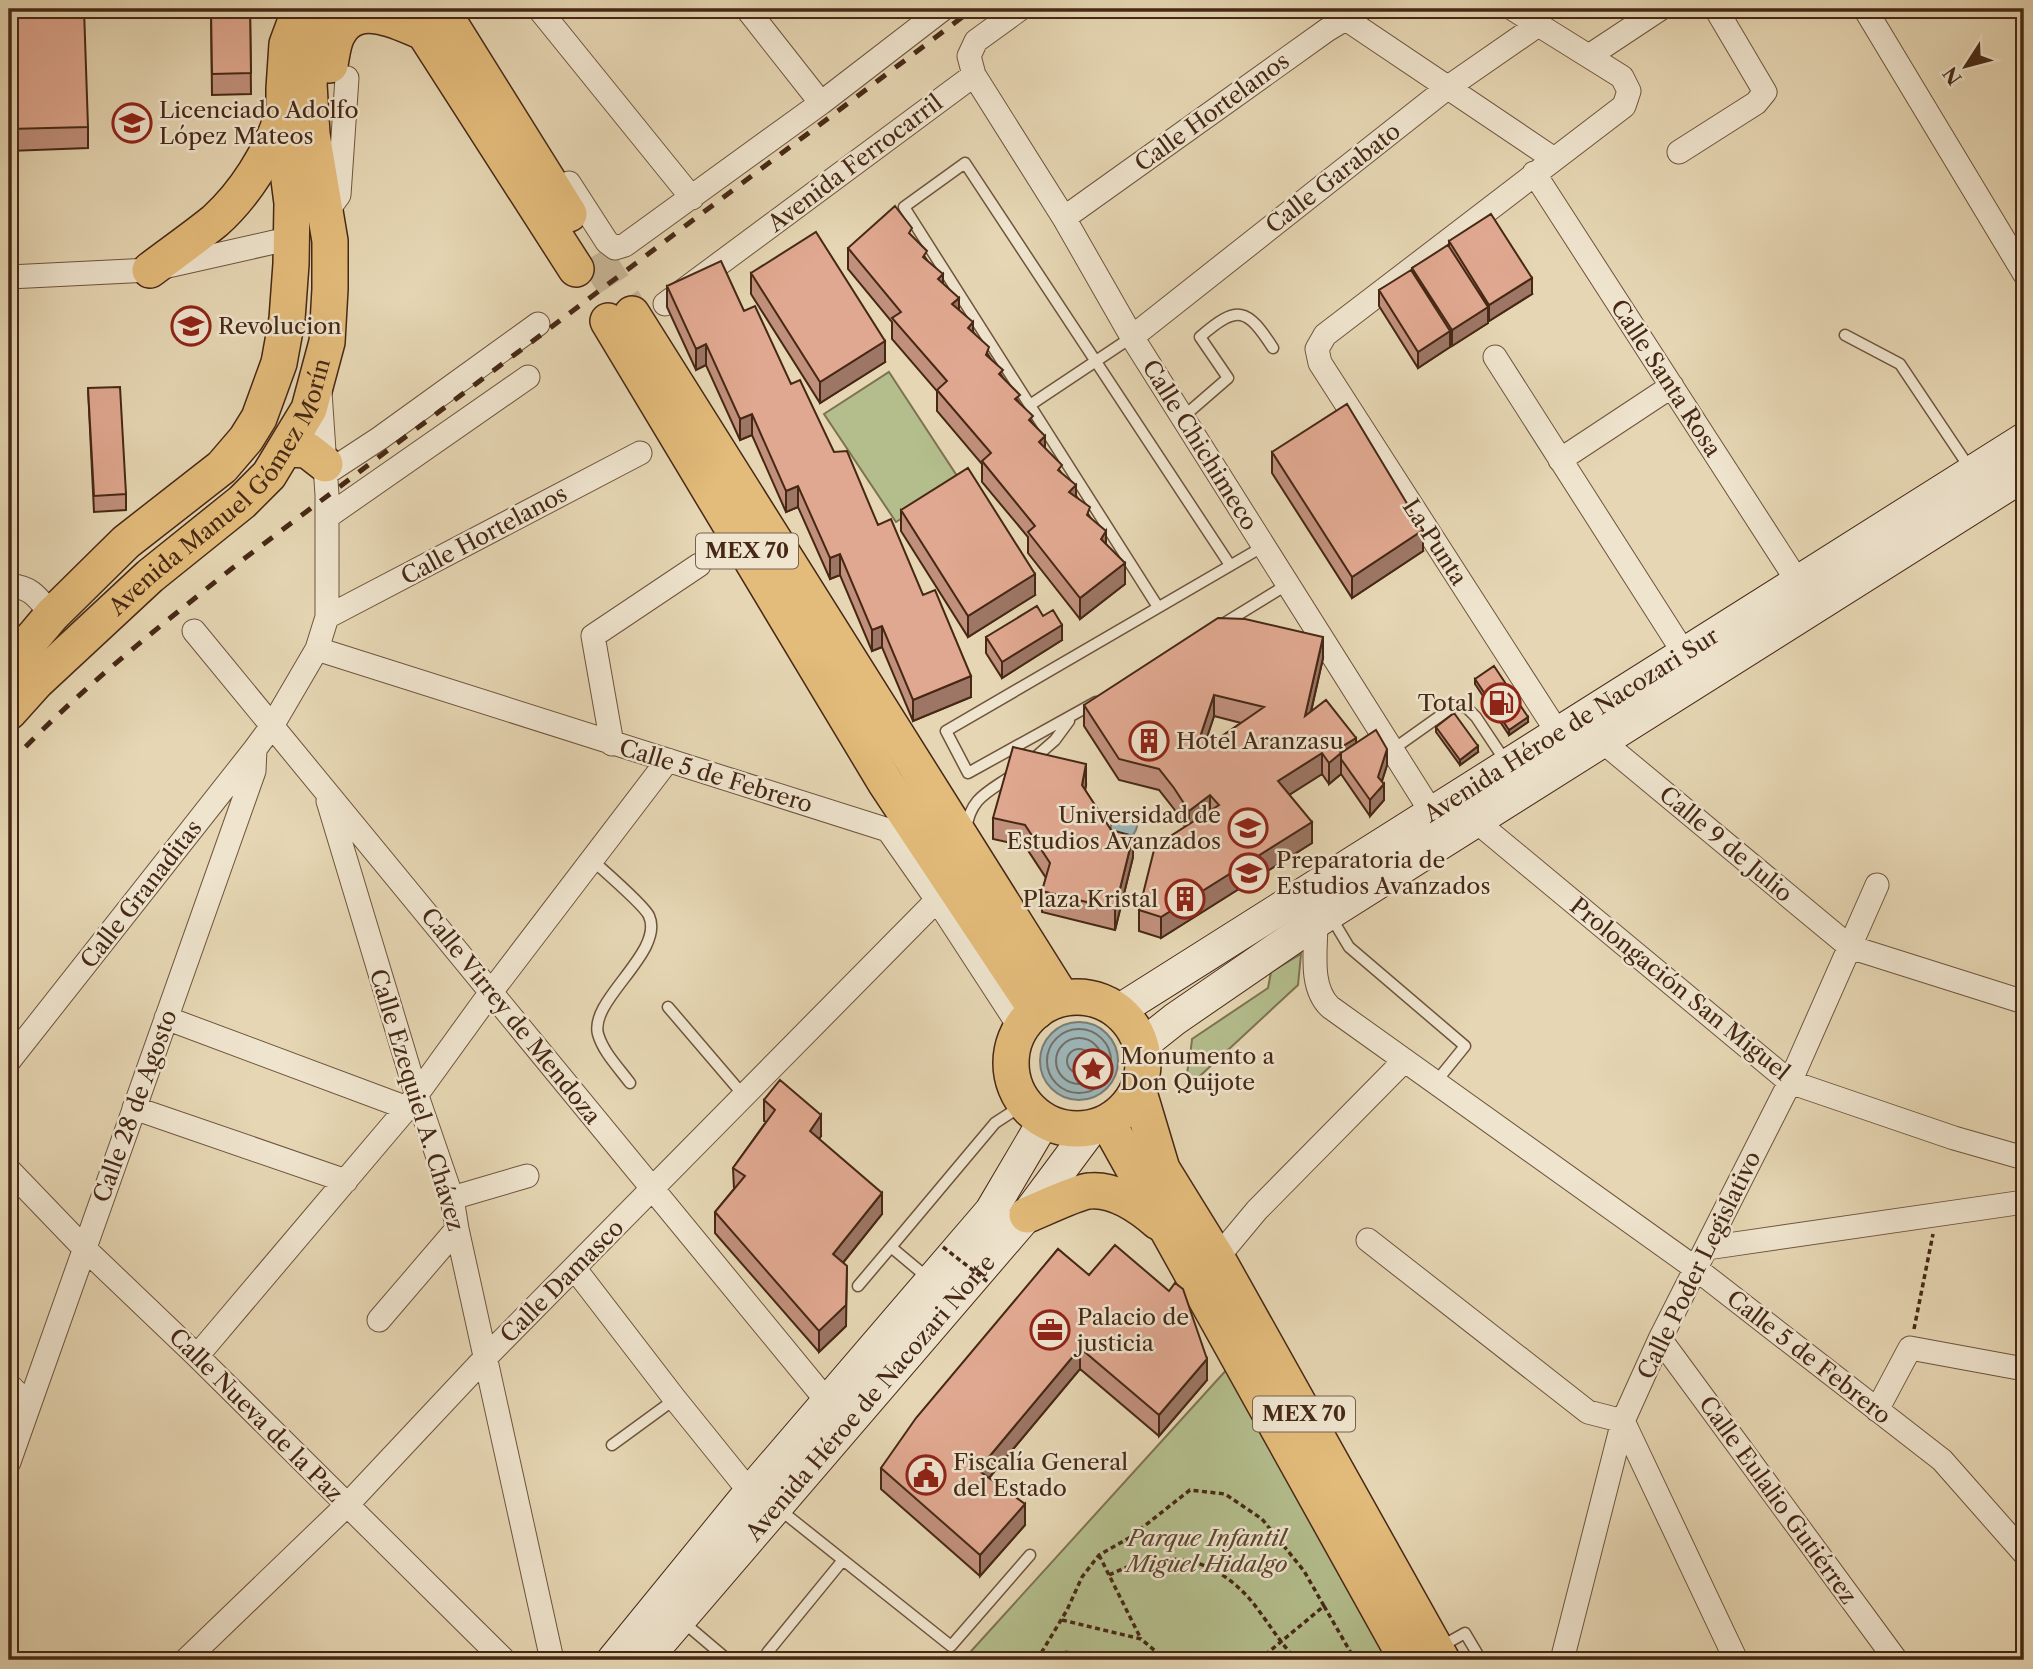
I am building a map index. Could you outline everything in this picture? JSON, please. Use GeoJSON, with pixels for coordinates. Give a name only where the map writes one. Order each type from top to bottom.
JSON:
{"type":"FeatureCollection","features":[{"type":"Feature","properties":{"kind":"main road","name":"Avenida Manuel Gómez Morín"},"geometry":{"type":"LineString","coordinates":[[9,666],[52,615],[126,542],[222,467],[246,439],[259,418],[279,363],[287,319],[292,203],[284,141],[284,110],[287,44],[300,9]]}},
{"type":"Feature","properties":{"kind":"main road","name":"Avenida Manuel Gómez Morín"},"geometry":{"type":"LineString","coordinates":[[9,712],[36,682],[150,576],[242,502],[269,475],[309,409],[327,342],[330,289],[330,241],[312,134],[309,84],[315,40],[327,9]]}},
{"type":"Feature","properties":{"kind":"main road"},"geometry":{"type":"LineString","coordinates":[[325,208],[332,158],[328,96],[330,68],[339,33],[347,23],[359,16],[394,20],[425,17],[595,257]]}},
{"type":"Feature","properties":{"kind":"main road"},"geometry":{"type":"LineString","coordinates":[[150,270],[216,220],[245,187],[275,138],[284,110]]}},
{"type":"Feature","properties":{"kind":"main road"},"geometry":{"type":"LineString","coordinates":[[292,238],[323,268],[330,289]]}},
{"type":"Feature","properties":{"kind":"main road","name":"MEX 70"},"geometry":{"type":"LineString","coordinates":[[620,318],[965,844],[1040,1012],[886,782],[620,318]]}},
{"type":"Feature","properties":{"kind":"main road","name":"Avenida Héroe de Nacozari Sur"},"geometry":{"type":"LineString","coordinates":[[1118,1011],[2024,439]]}},
{"type":"Feature","properties":{"kind":"main road"},"geometry":{"type":"LineString","coordinates":[[287,449],[307,450],[325,469]]}},
{"type":"Feature","properties":{"kind":"main road","name":"Avenida Héroe de Nacozari Sur"},"geometry":{"type":"LineString","coordinates":[[1141,1046],[1175,1019],[1323,918],[2024,475]]}},
{"type":"Feature","properties":{"kind":"main road"},"geometry":{"type":"LineString","coordinates":[[1138,1089],[1127,1107],[1099,1126],[1069,1130],[1034,1112],[1013,1081],[1012,1051],[1040,1012],[1076,996],[1096,999],[1118,1011],[1131,1025],[1141,1046]]}},
{"type":"Feature","properties":{"kind":"main road","name":"MEX 70"},"geometry":{"type":"LineString","coordinates":[[1141,1046],[1143,1066],[1138,1089],[1162,1169],[1217,1258],[1428,1656]]}},
{"type":"Feature","properties":{"kind":"main road","name":"Avenida Héroe de Nacozari Norte"},"geometry":{"type":"LineString","coordinates":[[645,1660],[680,1619],[764,1500],[827,1401],[991,1211],[1034,1112]]}},
{"type":"Feature","properties":{"kind":"main road","name":"MEX 70"},"geometry":{"type":"LineString","coordinates":[[1099,1126],[1428,1656]]}},
{"type":"Feature","properties":{"kind":"main road","name":"Avenida Héroe de Nacozari Norte"},"geometry":{"type":"LineString","coordinates":[[613,1660],[1027,1215],[1099,1126]]}},
{"type":"Feature","properties":{"kind":"main road"},"geometry":{"type":"LineString","coordinates":[[1027,1215],[1089,1191],[1119,1196],[1142,1209],[1164,1227]]}},
{"type":"Feature","properties":{"kind":"street"},"geometry":{"type":"LineString","coordinates":[[459,9],[607,242],[595,257]]}},
{"type":"Feature","properties":{"kind":"street"},"geometry":{"type":"LineString","coordinates":[[539,9],[692,198]]}},
{"type":"Feature","properties":{"kind":"street"},"geometry":{"type":"LineString","coordinates":[[747,9],[821,103]]}},
{"type":"Feature","properties":{"kind":"street"},"geometry":{"type":"LineString","coordinates":[[595,257],[625,245],[692,198],[943,9]]}},
{"type":"Feature","properties":{"kind":"street"},"geometry":{"type":"LineString","coordinates":[[974,75],[969,56],[976,41],[1020,9]]}},
{"type":"Feature","properties":{"kind":"street"},"geometry":{"type":"LineString","coordinates":[[1513,9],[1622,77],[1629,91],[1624,106],[1534,173]]}},
{"type":"Feature","properties":{"kind":"street"},"geometry":{"type":"LineString","coordinates":[[1589,56],[1660,9]]}},
{"type":"Feature","properties":{"kind":"street"},"geometry":{"type":"LineString","coordinates":[[1679,152],[1756,103],[1765,92],[1716,9]]}},
{"type":"Feature","properties":{"kind":"street"},"geometry":{"type":"LineString","coordinates":[[1866,9],[2024,273]]}},
{"type":"Feature","properties":{"kind":"street"},"geometry":{"type":"LineString","coordinates":[[1347,12],[1447,88],[1554,159]]}},
{"type":"Feature","properties":{"kind":"street","name":"Calle Hortelanos"},"geometry":{"type":"LineString","coordinates":[[1064,218],[1347,12]]}},
{"type":"Feature","properties":{"kind":"street","name":"Calle Garabato"},"geometry":{"type":"LineString","coordinates":[[1132,337],[1447,88],[1538,24]]}},
{"type":"Feature","properties":{"kind":"street","name":"Calle Chichimeco"},"geometry":{"type":"LineString","coordinates":[[974,75],[1064,218],[1132,337],[1432,813]]}},
{"type":"Feature","properties":{"kind":"street","name":"Avenida Ferrocarril"},"geometry":{"type":"LineString","coordinates":[[665,304],[974,75]]}},
{"type":"Feature","properties":{"kind":"street"},"geometry":{"type":"LineString","coordinates":[[325,208],[339,195],[347,78]]}},
{"type":"Feature","properties":{"kind":"street","name":"La Punta"},"geometry":{"type":"LineString","coordinates":[[1534,173],[1325,335],[1317,349],[1320,363],[1558,733]]}},
{"type":"Feature","properties":{"kind":"street","name":"Calle Santa Rosa"},"geometry":{"type":"LineString","coordinates":[[1534,173],[1798,582]]}},
{"type":"Feature","properties":{"kind":"street"},"geometry":{"type":"LineString","coordinates":[[9,277],[150,270],[292,238]]}},
{"type":"Feature","properties":{"kind":"street"},"geometry":{"type":"LineString","coordinates":[[325,469],[380,438],[538,324]]}},
{"type":"Feature","properties":{"kind":"street"},"geometry":{"type":"LineString","coordinates":[[1495,357],[1684,653]]}},
{"type":"Feature","properties":{"kind":"street","name":"Calle Granaditas"},"geometry":{"type":"LineString","coordinates":[[9,1061],[255,749],[272,726],[317,649],[327,617],[327,517],[318,377]]}},
{"type":"Feature","properties":{"kind":"street"},"geometry":{"type":"LineString","coordinates":[[327,517],[528,377]]}},
{"type":"Feature","properties":{"kind":"street"},"geometry":{"type":"LineString","coordinates":[[1560,460],[1672,386]]}},
{"type":"Feature","properties":{"kind":"street","name":"Calle Hortelanos"},"geometry":{"type":"LineString","coordinates":[[327,617],[640,453]]}},
{"type":"Feature","properties":{"kind":"street"},"geometry":{"type":"LineString","coordinates":[[612,744],[593,636],[699,565]]}},
{"type":"Feature","properties":{"kind":"street"},"geometry":{"type":"LineString","coordinates":[[9,585],[25,587],[34,593],[52,615]]}},
{"type":"Feature","properties":{"kind":"street","name":"Calle Virrey de Mendoza"},"geometry":{"type":"LineString","coordinates":[[194,631],[827,1401]]}},
{"type":"Feature","properties":{"kind":"street","name":"Calle 5 de Febrero"},"geometry":{"type":"LineString","coordinates":[[317,649],[888,830],[937,900],[1040,1012]]}},
{"type":"Feature","properties":{"kind":"street","name":"Calle 9 de Julio"},"geometry":{"type":"LineString","coordinates":[[1602,741],[1850,947]]}},
{"type":"Feature","properties":{"kind":"street","name":"Calle 28 de Agosto"},"geometry":{"type":"LineString","coordinates":[[9,1462],[254,771],[255,749]]}},
{"type":"Feature","properties":{"kind":"street"},"geometry":{"type":"LineString","coordinates":[[197,1356],[412,1102],[491,992],[668,760]]}},
{"type":"Feature","properties":{"kind":"street","name":"Calle Ezequiel A. Chávez"},"geometry":{"type":"LineString","coordinates":[[324,789],[412,1102],[452,1198],[552,1660]]}},
{"type":"Feature","properties":{"kind":"street","name":"Prolongación San Miguel"},"geometry":{"type":"LineString","coordinates":[[1477,822],[1790,1082],[1954,1138],[2024,1158]]}},
{"type":"Feature","properties":{"kind":"street","name":"Calle Poder Legislativo"},"geometry":{"type":"LineString","coordinates":[[1562,1660],[1623,1421],[1660,1339],[1790,1082],[1877,885]]}},
{"type":"Feature","properties":{"kind":"street","name":"Calle Damasco"},"geometry":{"type":"LineString","coordinates":[[186,1660],[347,1505],[486,1357],[937,900]]}},
{"type":"Feature","properties":{"kind":"street","name":"Calle 5 de Febrero"},"geometry":{"type":"LineString","coordinates":[[1323,918],[1316,982],[1320,998],[1404,1062],[1695,1269],[1942,1460],[2024,1553]]}},
{"type":"Feature","properties":{"kind":"street"},"geometry":{"type":"LineString","coordinates":[[1850,947],[2024,1002]]}},
{"type":"Feature","properties":{"kind":"street"},"geometry":{"type":"LineString","coordinates":[[166,1018],[412,1102]]}},
{"type":"Feature","properties":{"kind":"street"},"geometry":{"type":"LineString","coordinates":[[1217,1258],[1256,1210],[1404,1062]]}},
{"type":"Feature","properties":{"kind":"street"},"geometry":{"type":"LineString","coordinates":[[134,1108],[346,1181]]}},
{"type":"Feature","properties":{"kind":"street","name":"Calle Nueva de la Paz"},"geometry":{"type":"LineString","coordinates":[[9,1170],[84,1248],[504,1660]]}},
{"type":"Feature","properties":{"kind":"street"},"geometry":{"type":"LineString","coordinates":[[452,1198],[527,1176]]}},
{"type":"Feature","properties":{"kind":"street"},"geometry":{"type":"LineString","coordinates":[[1707,1248],[2024,1202]]}},
{"type":"Feature","properties":{"kind":"street"},"geometry":{"type":"LineString","coordinates":[[379,1320],[457,1229]]}},
{"type":"Feature","properties":{"kind":"street"},"geometry":{"type":"LineString","coordinates":[[1368,1240],[1588,1412],[1623,1421],[1736,1660]]}},
{"type":"Feature","properties":{"kind":"street"},"geometry":{"type":"LineString","coordinates":[[575,1269],[676,1399],[764,1500]]}},
{"type":"Feature","properties":{"kind":"street","name":"Calle Eulalio Gutiérrez"},"geometry":{"type":"LineString","coordinates":[[1660,1339],[1896,1660]]}},
{"type":"Feature","properties":{"kind":"street"},"geometry":{"type":"LineString","coordinates":[[1877,1410],[1910,1348],[2024,1369]]}},
{"type":"Feature","properties":{"kind":"street"},"geometry":{"type":"LineString","coordinates":[[9,1385],[29,1405]]}},
{"type":"Feature","properties":{"kind":"lane"},"geometry":{"type":"LineString","coordinates":[[1158,607],[904,207],[965,163],[1230,565]]}},
{"type":"Feature","properties":{"kind":"lane"},"geometry":{"type":"LineString","coordinates":[[1182,417],[1228,378],[1200,337],[1216,324],[1228,316],[1241,315],[1256,322],[1273,348]]}},
{"type":"Feature","properties":{"kind":"lane"},"geometry":{"type":"LineString","coordinates":[[1845,335],[1900,364],[1972,472]]}},
{"type":"Feature","properties":{"kind":"lane"},"geometry":{"type":"LineString","coordinates":[[1030,405],[1132,337]]}},
{"type":"Feature","properties":{"kind":"lane"},"geometry":{"type":"LineString","coordinates":[[1107,696],[968,773],[946,731],[1264,546]]}},
{"type":"Feature","properties":{"kind":"lane"},"geometry":{"type":"LineString","coordinates":[[1209,633],[1288,584]]}},
{"type":"Feature","properties":{"kind":"lane"},"geometry":{"type":"LineString","coordinates":[[1392,750],[1454,706],[1466,707],[1476,717],[1508,764]]}},
{"type":"Feature","properties":{"kind":"lane"},"geometry":{"type":"LineString","coordinates":[[965,844],[968,816],[974,804],[1041,753],[1073,716]]}},
{"type":"Feature","properties":{"kind":"lane"},"geometry":{"type":"LineString","coordinates":[[592,860],[649,915],[652,930],[646,945],[599,1016],[597,1031],[602,1046],[630,1083]]}},
{"type":"Feature","properties":{"kind":"lane"},"geometry":{"type":"LineString","coordinates":[[1323,918],[1349,947],[1465,1046],[1435,1083]]}},
{"type":"Feature","properties":{"kind":"lane"},"geometry":{"type":"LineString","coordinates":[[668,1007],[745,1097]]}},
{"type":"Feature","properties":{"kind":"lane"},"geometry":{"type":"LineString","coordinates":[[858,1286],[995,1123],[1034,1112]]}},
{"type":"Feature","properties":{"kind":"lane"},"geometry":{"type":"LineString","coordinates":[[891,1247],[931,1280]]}},
{"type":"Feature","properties":{"kind":"lane"},"geometry":{"type":"LineString","coordinates":[[612,1445],[676,1399]]}},
{"type":"Feature","properties":{"kind":"lane"},"geometry":{"type":"LineString","coordinates":[[764,1500],[951,1646],[1030,1555]]}},
{"type":"Feature","properties":{"kind":"lane"},"geometry":{"type":"LineString","coordinates":[[775,1660],[767,1653],[843,1560]]}},
{"type":"Feature","properties":{"kind":"lane"},"geometry":{"type":"LineString","coordinates":[[680,1619],[728,1660]]}},
{"type":"Feature","properties":{"kind":"lane"},"geometry":{"type":"LineString","coordinates":[[1428,1656],[1465,1633],[1481,1660]]}},
{"type":"Feature","properties":{"kind":"path"},"geometry":{"type":"LineString","coordinates":[[1910,1348],[1936,1216]]}},
{"type":"Feature","properties":{"kind":"path"},"geometry":{"type":"LineString","coordinates":[[943,1247],[988,1282]]}},
{"type":"Feature","properties":{"kind":"path"},"geometry":{"type":"LineString","coordinates":[[1037,1660],[1082,1577],[1099,1555],[1129,1538],[1190,1490],[1225,1494],[1262,1518],[1304,1570],[1354,1660]]}},
{"type":"Feature","properties":{"kind":"path"},"geometry":{"type":"LineString","coordinates":[[1099,1555],[1141,1639],[1166,1660]]}},
{"type":"Feature","properties":{"kind":"path"},"geometry":{"type":"LineString","coordinates":[[1109,1575],[1152,1559],[1193,1560],[1223,1577],[1247,1596],[1280,1643],[1297,1660]]}},
{"type":"Feature","properties":{"kind":"path"},"geometry":{"type":"LineString","coordinates":[[1259,1660],[1324,1606]]}},
{"type":"Feature","properties":{"kind":"path"},"geometry":{"type":"LineString","coordinates":[[1061,1620],[1141,1639]]}},
{"type":"Feature","properties":{"kind":"green space"},"geometry":{"type":"Polygon","coordinates":[[[889,372],[961,482],[896,522],[824,414],[889,372]]]}},
{"type":"Feature","properties":{"kind":"green space"},"geometry":{"type":"Polygon","coordinates":[[[1301,954],[1298,985],[1187,1088],[1192,1039],[1268,988],[1271,972],[1301,954]]]}},
{"type":"Feature","properties":{"kind":"green space","name":"Parque Infantil Miguel Hidalgo"},"geometry":{"type":"Polygon","coordinates":[[[1229,1367],[1390,1660],[963,1660],[1229,1367]]]}},
{"type":"Feature","properties":{"kind":"water"},"geometry":{"type":"Polygon","coordinates":[[[1123,811],[1135,817],[1136,829],[1131,837],[1111,831],[1111,818],[1123,811]]]}},
{"type":"Feature","properties":{"kind":"water"},"geometry":{"type":"Polygon","coordinates":[[[1079,1022],[1094,1025],[1111,1039],[1118,1061],[1115,1076],[1101,1093],[1079,1100],[1064,1097],[1047,1083],[1040,1061],[1043,1046],[1057,1029],[1079,1022]]]}},
{"type":"Feature","properties":{"kind":"water"},"geometry":{"type":"Polygon","coordinates":[[[1066,1651],[1084,1658],[1119,1653],[1145,1660],[1058,1660],[1058,1656],[1066,1651]]]}},
{"type":"Feature","properties":{"kind":"building"},"geometry":{"type":"Polygon","coordinates":[[[9,9],[84,9],[88,127],[9,129],[9,9]]]}},
{"type":"Feature","properties":{"kind":"building"},"geometry":{"type":"Polygon","coordinates":[[[211,9],[250,9],[251,73],[212,74],[211,9]]]}},
{"type":"Feature","properties":{"kind":"building"},"geometry":{"type":"Polygon","coordinates":[[[895,206],[912,228],[909,233],[927,251],[923,257],[943,274],[938,279],[959,298],[952,304],[973,322],[968,328],[989,347],[986,355],[1003,370],[999,374],[1020,395],[1015,399],[1033,416],[1029,420],[1045,436],[1039,442],[1062,465],[1058,470],[1076,485],[1069,492],[1090,507],[1087,515],[1106,531],[1101,539],[1125,563],[1080,598],[1028,532],[1035,526],[982,461],[991,453],[937,390],[947,381],[892,318],[901,312],[848,248],[895,206]]]}},
{"type":"Feature","properties":{"kind":"building"},"geometry":{"type":"Polygon","coordinates":[[[1491,214],[1532,278],[1489,305],[1449,241],[1491,214]]]}},
{"type":"Feature","properties":{"kind":"building"},"geometry":{"type":"Polygon","coordinates":[[[816,232],[885,341],[820,382],[751,273],[816,232]]]}},
{"type":"Feature","properties":{"kind":"building"},"geometry":{"type":"Polygon","coordinates":[[[1448,245],[1488,307],[1452,330],[1412,268],[1448,245]]]}},
{"type":"Feature","properties":{"kind":"building"},"geometry":{"type":"Polygon","coordinates":[[[721,261],[744,311],[755,306],[791,384],[800,380],[834,452],[847,451],[878,525],[891,519],[923,595],[935,590],[971,676],[913,700],[882,626],[872,630],[840,554],[830,558],[798,486],[786,491],[752,414],[740,419],[706,344],[696,349],[667,286],[721,261]]]}},
{"type":"Feature","properties":{"kind":"building"},"geometry":{"type":"Polygon","coordinates":[[[1411,270],[1450,331],[1418,352],[1379,290],[1411,270]]]}},
{"type":"Feature","properties":{"kind":"building"},"geometry":{"type":"Polygon","coordinates":[[[120,387],[126,494],[94,496],[88,388],[120,387]]]}},
{"type":"Feature","properties":{"kind":"building"},"geometry":{"type":"Polygon","coordinates":[[[1347,404],[1423,530],[1352,577],[1272,452],[1347,404]]]}},
{"type":"Feature","properties":{"kind":"building"},"geometry":{"type":"Polygon","coordinates":[[[968,468],[1035,574],[968,616],[901,510],[968,468]]]}},
{"type":"Feature","properties":{"kind":"building"},"geometry":{"type":"Polygon","coordinates":[[[1037,606],[1043,616],[1053,610],[1062,625],[1002,662],[986,637],[1037,606]]]}},
{"type":"Feature","properties":{"kind":"building"},"geometry":{"type":"Polygon","coordinates":[[[1218,618],[1245,619],[1323,637],[1305,716],[1326,700],[1356,738],[1338,749],[1341,753],[1329,763],[1322,753],[1278,781],[1312,822],[1161,917],[1139,910],[1155,846],[1219,805],[1210,795],[1189,811],[1159,769],[1119,759],[1084,705],[1218,618]],[[1214,695],[1201,734],[1209,745],[1264,707],[1214,695]]]}},
{"type":"Feature","properties":{"kind":"building","name":"Total"},"geometry":{"type":"Polygon","coordinates":[[[1494,666],[1528,717],[1509,730],[1475,679],[1494,666]]]}},
{"type":"Feature","properties":{"kind":"building","name":"Total"},"geometry":{"type":"Polygon","coordinates":[[[1454,713],[1478,746],[1460,760],[1436,727],[1454,713]]]}},
{"type":"Feature","properties":{"kind":"building"},"geometry":{"type":"Polygon","coordinates":[[[1376,730],[1387,749],[1378,777],[1384,784],[1370,800],[1341,759],[1341,753],[1376,730]]]}},
{"type":"Feature","properties":{"kind":"building"},"geometry":{"type":"Polygon","coordinates":[[[1013,747],[1086,764],[1082,785],[1111,830],[1133,836],[1115,909],[1042,891],[1050,863],[1025,825],[993,818],[1013,747]]]}},
{"type":"Feature","properties":{"kind":"building"},"geometry":{"type":"Polygon","coordinates":[[[780,1080],[821,1115],[810,1131],[882,1193],[833,1254],[847,1266],[846,1305],[819,1331],[715,1212],[745,1176],[733,1168],[775,1110],[764,1100],[780,1080]]]}},
{"type":"Feature","properties":{"kind":"building"},"geometry":{"type":"Polygon","coordinates":[[[1115,1245],[1169,1291],[1175,1283],[1183,1289],[1207,1359],[1159,1415],[1080,1348],[978,1470],[1025,1504],[980,1555],[881,1468],[916,1418],[1058,1249],[1089,1275],[1115,1245]]]}},
{"type":"Feature","properties":{"kind":"tunnel"},"geometry":{"type":"LineString","coordinates":[[595,255],[632,314]]}},
{"type":"Feature","properties":{"kind":"railway"},"geometry":{"type":"LineString","coordinates":[[9,764],[64,709],[153,632],[245,558],[973,9]]}},
{"type":"Feature","properties":{"kind":"place","name":"Licenciado Adolfo López Mateos"},"geometry":{"type":"Point","coordinates":[132,123]}},
{"type":"Feature","properties":{"kind":"place","name":"Revolucion"},"geometry":{"type":"Point","coordinates":[191,326]}},
{"type":"Feature","properties":{"kind":"place","name":"Total"},"geometry":{"type":"Point","coordinates":[1501,703]}},
{"type":"Feature","properties":{"kind":"place","name":"Hotel Aranzasu"},"geometry":{"type":"Point","coordinates":[1149,741]}},
{"type":"Feature","properties":{"kind":"place","name":"Universidad de Estudios Avanzados"},"geometry":{"type":"Point","coordinates":[1248,828]}},
{"type":"Feature","properties":{"kind":"place","name":"Preparatoria de Estudios Avanzados"},"geometry":{"type":"Point","coordinates":[1249,873]}},
{"type":"Feature","properties":{"kind":"place","name":"Plaza Kristal"},"geometry":{"type":"Point","coordinates":[1185,899]}},
{"type":"Feature","properties":{"kind":"place","name":"Monumento a Don Quijote"},"geometry":{"type":"Point","coordinates":[1093,1069]}},
{"type":"Feature","properties":{"kind":"place","name":"Palacio de justicia"},"geometry":{"type":"Point","coordinates":[1050,1330]}},
{"type":"Feature","properties":{"kind":"place","name":"Fiscalía General del Estado"},"geometry":{"type":"Point","coordinates":[926,1475]}}]}
